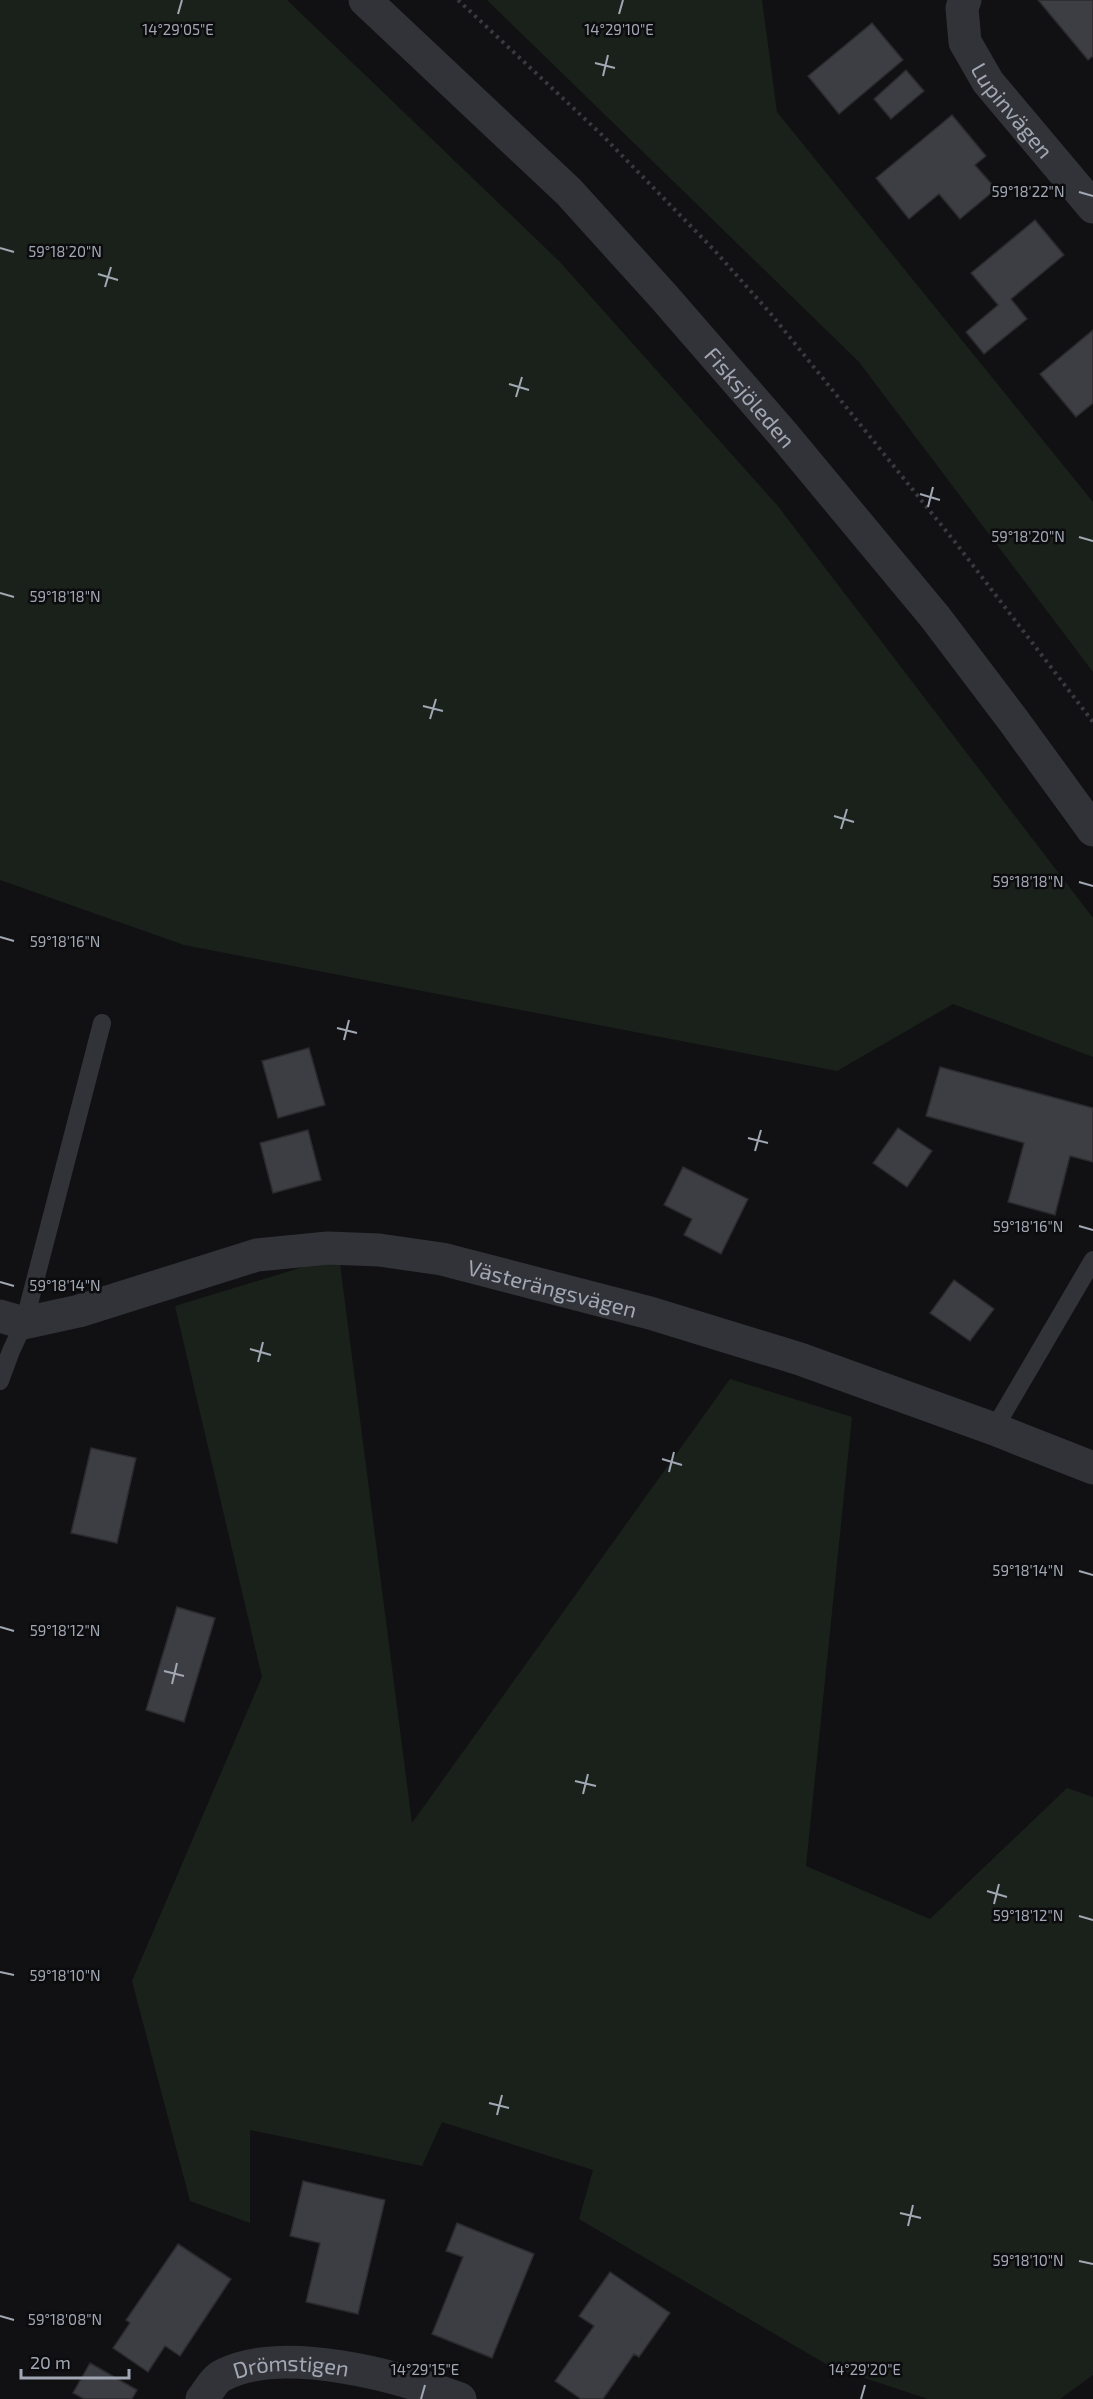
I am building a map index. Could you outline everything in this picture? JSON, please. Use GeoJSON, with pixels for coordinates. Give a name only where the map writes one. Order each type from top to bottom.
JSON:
{"type":"FeatureCollection","features":[{"type":"Feature","properties":{"kind":"street","name":"Fisksjöleden"},"geometry":{"type":"LineString","coordinates":[[365,0],[569,192],[664,297],[783,434],[935,617],[1093,830]]}},
{"type":"Feature","properties":{"kind":"street","name":"Lupinvägen"},"geometry":{"type":"LineString","coordinates":[[965,0],[962,8],[965,42],[988,82],[1093,207]]}},
{"type":"Feature","properties":{"kind":"street","name":"Västerängsvägen"},"geometry":{"type":"LineString","coordinates":[[12,1320],[79,1311],[257,1255],[328,1248],[380,1250],[442,1259],[650,1313],[800,1359],[994,1429],[1093,1468]]}},
{"type":"Feature","properties":{"kind":"street","name":"Drömstigen"},"geometry":{"type":"LineString","coordinates":[[202,2399],[220,2376],[249,2365],[306,2362],[360,2370],[413,2383],[460,2399]]}},
{"type":"Feature","properties":{"kind":"lane"},"geometry":{"type":"LineString","coordinates":[[0,1381],[11,1351],[12,1320],[102,1023]]}},
{"type":"Feature","properties":{"kind":"lane"},"geometry":{"type":"LineString","coordinates":[[994,1429],[1093,1260]]}},
{"type":"Feature","properties":{"kind":"path"},"geometry":{"type":"LineString","coordinates":[[458,0],[603,135],[715,251],[771,314],[955,542],[1093,722]]}},
{"type":"Feature","properties":{"kind":"shaded area"},"geometry":{"type":"Polygon","coordinates":[[[0,0],[287,0],[559,261],[777,505],[1093,918],[1093,1057],[953,1004],[837,1071],[184,945],[0,880],[0,0]]]}},
{"type":"Feature","properties":{"kind":"shaded area"},"geometry":{"type":"Polygon","coordinates":[[[487,0],[762,0],[777,112],[1093,502],[1093,672],[859,362],[487,0]]]}},
{"type":"Feature","properties":{"kind":"shaded area"},"geometry":{"type":"Polygon","coordinates":[[[339,1256],[412,1823],[730,1379],[852,1417],[806,1866],[930,1919],[1067,1788],[1093,1797],[1093,2375],[1060,2399],[928,2399],[831,2367],[579,2219],[593,2170],[442,2122],[422,2166],[250,2130],[250,2223],[190,2201],[132,1981],[262,1677],[175,1306],[339,1256]]]}},
{"type":"Feature","properties":{"kind":"building"},"geometry":{"type":"Polygon","coordinates":[[[1038,0],[1093,0],[1093,56],[1088,60],[1038,0]]]}},
{"type":"Feature","properties":{"kind":"building"},"geometry":{"type":"Polygon","coordinates":[[[872,23],[903,60],[839,114],[808,76],[872,23]]]}},
{"type":"Feature","properties":{"kind":"building"},"geometry":{"type":"Polygon","coordinates":[[[906,70],[924,91],[891,119],[874,99],[906,70]]]}},
{"type":"Feature","properties":{"kind":"building"},"geometry":{"type":"Polygon","coordinates":[[[952,115],[986,156],[975,165],[996,189],[960,219],[939,194],[909,219],[876,178],[952,115]]]}},
{"type":"Feature","properties":{"kind":"building"},"geometry":{"type":"Polygon","coordinates":[[[1035,220],[1064,255],[1011,299],[1027,319],[984,354],[966,332],[998,305],[971,273],[1035,220]]]}},
{"type":"Feature","properties":{"kind":"building"},"geometry":{"type":"Polygon","coordinates":[[[1093,330],[1093,403],[1076,417],[1040,374],[1093,330]]]}},
{"type":"Feature","properties":{"kind":"building"},"geometry":{"type":"Polygon","coordinates":[[[309,1048],[325,1105],[278,1118],[262,1061],[309,1048]]]}},
{"type":"Feature","properties":{"kind":"building"},"geometry":{"type":"Polygon","coordinates":[[[940,1067],[1093,1108],[1093,1162],[1070,1156],[1055,1215],[1008,1202],[1024,1143],[926,1116],[940,1067]]]}},
{"type":"Feature","properties":{"kind":"building"},"geometry":{"type":"Polygon","coordinates":[[[898,1128],[932,1151],[907,1187],[873,1163],[898,1128]]]}},
{"type":"Feature","properties":{"kind":"building"},"geometry":{"type":"Polygon","coordinates":[[[308,1130],[321,1180],[273,1193],[260,1143],[308,1130]]]}},
{"type":"Feature","properties":{"kind":"building"},"geometry":{"type":"Polygon","coordinates":[[[683,1167],[748,1199],[721,1254],[684,1235],[692,1219],[664,1205],[683,1167]]]}},
{"type":"Feature","properties":{"kind":"building"},"geometry":{"type":"Polygon","coordinates":[[[954,1280],[994,1309],[970,1341],[930,1313],[954,1280]]]}},
{"type":"Feature","properties":{"kind":"building"},"geometry":{"type":"Polygon","coordinates":[[[91,1448],[136,1458],[117,1543],[71,1533],[91,1448]]]}},
{"type":"Feature","properties":{"kind":"building"},"geometry":{"type":"Polygon","coordinates":[[[177,1607],[215,1618],[184,1722],[146,1710],[177,1607]]]}},
{"type":"Feature","properties":{"kind":"building"},"geometry":{"type":"Polygon","coordinates":[[[303,2181],[385,2200],[358,2314],[306,2302],[320,2243],[290,2236],[303,2181]]]}},
{"type":"Feature","properties":{"kind":"building"},"geometry":{"type":"Polygon","coordinates":[[[457,2223],[534,2254],[492,2358],[432,2334],[463,2257],[446,2251],[457,2223]]]}},
{"type":"Feature","properties":{"kind":"building"},"geometry":{"type":"Polygon","coordinates":[[[178,2244],[231,2279],[180,2356],[165,2346],[148,2372],[113,2348],[130,2323],[126,2320],[178,2244]]]}},
{"type":"Feature","properties":{"kind":"building"},"geometry":{"type":"Polygon","coordinates":[[[610,2272],[670,2313],[639,2357],[634,2354],[603,2399],[581,2399],[555,2381],[594,2326],[579,2316],[610,2272]]]}},
{"type":"Feature","properties":{"kind":"building"},"geometry":{"type":"Polygon","coordinates":[[[90,2363],[137,2390],[132,2399],[84,2399],[73,2393],[90,2363]]]}}]}
